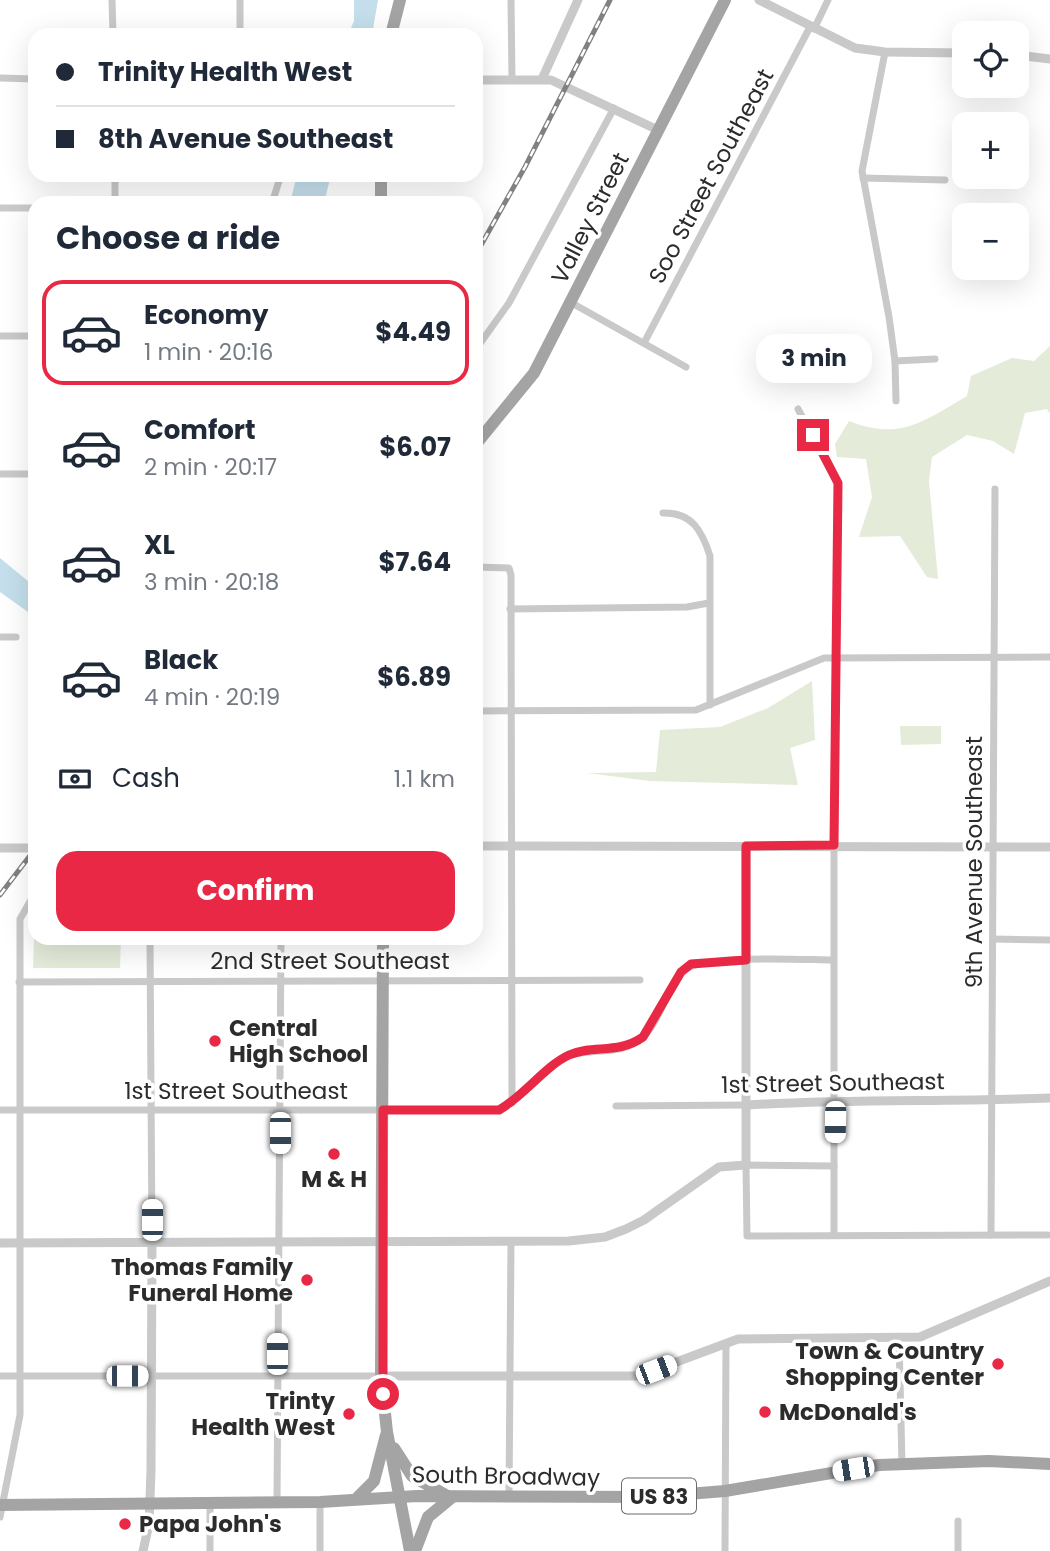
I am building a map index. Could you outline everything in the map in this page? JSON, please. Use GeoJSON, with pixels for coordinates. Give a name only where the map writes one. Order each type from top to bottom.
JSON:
{"type":"FeatureCollection","features":[{"type":"Feature","properties":{"kind":"main road"},"geometry":{"type":"LineString","coordinates":[[393,28],[400,0]]}},
{"type":"Feature","properties":{"kind":"main road","name":"Valley Street"},"geometry":{"type":"LineString","coordinates":[[483,435],[534,373],[725,0]]}},
{"type":"Feature","properties":{"kind":"main road"},"geometry":{"type":"LineString","coordinates":[[383,945],[381,1376],[387,1432],[412,1551]]}},
{"type":"Feature","properties":{"kind":"main road"},"geometry":{"type":"LineString","coordinates":[[358,1497],[373,1481],[387,1432]]}},
{"type":"Feature","properties":{"kind":"main road"},"geometry":{"type":"LineString","coordinates":[[387,1432],[412,1476],[451,1498],[426,1520],[412,1551]]}},
{"type":"Feature","properties":{"kind":"main road","name":"South Broadway"},"geometry":{"type":"LineString","coordinates":[[1,1509],[150,1502],[320,1502],[358,1497],[400,1496],[473,1499],[650,1497],[725,1491],[879,1465],[989,1461],[1050,1464]]}},
{"type":"Feature","properties":{"kind":"street"},"geometry":{"type":"LineString","coordinates":[[112,0],[113,28]]}},
{"type":"Feature","properties":{"kind":"street"},"geometry":{"type":"LineString","coordinates":[[240,0],[240,28]]}},
{"type":"Feature","properties":{"kind":"street"},"geometry":{"type":"LineString","coordinates":[[511,0],[512,80]]}},
{"type":"Feature","properties":{"kind":"street"},"geometry":{"type":"LineString","coordinates":[[542,79],[578,0]]}},
{"type":"Feature","properties":{"kind":"street"},"geometry":{"type":"LineString","coordinates":[[759,0],[855,48],[885,52],[952,53]]}},
{"type":"Feature","properties":{"kind":"street","name":"Soo Street Southeast"},"geometry":{"type":"LineString","coordinates":[[644,343],[828,0]]}},
{"type":"Feature","properties":{"kind":"street"},"geometry":{"type":"LineString","coordinates":[[885,52],[863,177],[895,361],[896,401]]}},
{"type":"Feature","properties":{"kind":"street"},"geometry":{"type":"LineString","coordinates":[[1029,56],[1050,59]]}},
{"type":"Feature","properties":{"kind":"street"},"geometry":{"type":"LineString","coordinates":[[0,78],[28,79]]}},
{"type":"Feature","properties":{"kind":"street"},"geometry":{"type":"LineString","coordinates":[[483,80],[542,79],[567,85],[658,130]]}},
{"type":"Feature","properties":{"kind":"street"},"geometry":{"type":"LineString","coordinates":[[483,339],[509,303],[614,108]]}},
{"type":"Feature","properties":{"kind":"street"},"geometry":{"type":"LineString","coordinates":[[863,177],[945,180]]}},
{"type":"Feature","properties":{"kind":"street"},"geometry":{"type":"LineString","coordinates":[[0,208],[28,208]]}},
{"type":"Feature","properties":{"kind":"street"},"geometry":{"type":"LineString","coordinates":[[570,302],[686,367]]}},
{"type":"Feature","properties":{"kind":"street"},"geometry":{"type":"LineString","coordinates":[[0,336],[28,336]]}},
{"type":"Feature","properties":{"kind":"street"},"geometry":{"type":"LineString","coordinates":[[895,361],[935,359]]}},
{"type":"Feature","properties":{"kind":"street"},"geometry":{"type":"LineString","coordinates":[[798,409],[838,483],[833,960],[836,1100],[834,1235]]}},
{"type":"Feature","properties":{"kind":"street"},"geometry":{"type":"LineString","coordinates":[[0,474],[28,474]]}},
{"type":"Feature","properties":{"kind":"street","name":"9th Avenue Southeast"},"geometry":{"type":"LineString","coordinates":[[991,1235],[995,489]]}},
{"type":"Feature","properties":{"kind":"street"},"geometry":{"type":"LineString","coordinates":[[663,513],[689,518],[703,534],[710,556],[710,705]]}},
{"type":"Feature","properties":{"kind":"street"},"geometry":{"type":"LineString","coordinates":[[483,567],[509,568],[512,1103]]}},
{"type":"Feature","properties":{"kind":"street"},"geometry":{"type":"LineString","coordinates":[[510,608],[687,607],[709,603]]}},
{"type":"Feature","properties":{"kind":"street"},"geometry":{"type":"LineString","coordinates":[[0,637],[16,637]]}},
{"type":"Feature","properties":{"kind":"street"},"geometry":{"type":"LineString","coordinates":[[483,711],[680,712],[710,705],[824,657],[1050,657]]}},
{"type":"Feature","properties":{"kind":"street"},"geometry":{"type":"LineString","coordinates":[[483,846],[1050,847]]}},
{"type":"Feature","properties":{"kind":"street"},"geometry":{"type":"LineString","coordinates":[[746,846],[747,1236],[1048,1235]]}},
{"type":"Feature","properties":{"kind":"street"},"geometry":{"type":"LineString","coordinates":[[0,848],[28,848]]}},
{"type":"Feature","properties":{"kind":"street"},"geometry":{"type":"LineString","coordinates":[[1,1509],[19,1426],[19,919],[28,904]]}},
{"type":"Feature","properties":{"kind":"street"},"geometry":{"type":"LineString","coordinates":[[994,939],[1050,940]]}},
{"type":"Feature","properties":{"kind":"street"},"geometry":{"type":"LineString","coordinates":[[143,1551],[150,1502],[150,945]]}},
{"type":"Feature","properties":{"kind":"street"},"geometry":{"type":"LineString","coordinates":[[278,1502],[281,945]]}},
{"type":"Feature","properties":{"kind":"street"},"geometry":{"type":"LineString","coordinates":[[512,1103],[568,1056],[621,1049],[643,1037],[681,972],[691,964],[746,960],[833,960]]}},
{"type":"Feature","properties":{"kind":"street","name":"2nd Street Southeast"},"geometry":{"type":"LineString","coordinates":[[19,982],[640,980]]}},
{"type":"Feature","properties":{"kind":"street","name":"1st Street Southeast"},"geometry":{"type":"LineString","coordinates":[[616,1106],[1050,1098]]}},
{"type":"Feature","properties":{"kind":"street","name":"1st Street Southeast"},"geometry":{"type":"LineString","coordinates":[[0,1110],[499,1110],[512,1103]]}},
{"type":"Feature","properties":{"kind":"street"},"geometry":{"type":"LineString","coordinates":[[0,1243],[511,1241],[605,1237],[644,1220],[719,1167],[834,1166]]}},
{"type":"Feature","properties":{"kind":"street"},"geometry":{"type":"LineString","coordinates":[[509,1498],[511,1241]]}},
{"type":"Feature","properties":{"kind":"street"},"geometry":{"type":"LineString","coordinates":[[0,1376],[639,1376],[738,1339],[920,1337],[1050,1281]]}},
{"type":"Feature","properties":{"kind":"street"},"geometry":{"type":"LineString","coordinates":[[899,1339],[902,1464]]}},
{"type":"Feature","properties":{"kind":"street"},"geometry":{"type":"LineString","coordinates":[[725,1551],[726,1343]]}},
{"type":"Feature","properties":{"kind":"street"},"geometry":{"type":"LineString","coordinates":[[320,1502],[320,1551]]}},
{"type":"Feature","properties":{"kind":"street"},"geometry":{"type":"LineString","coordinates":[[210,1503],[210,1551]]}},
{"type":"Feature","properties":{"kind":"street"},"geometry":{"type":"LineString","coordinates":[[958,1521],[958,1551]]}},
{"type":"Feature","properties":{"kind":"green space"},"geometry":{"type":"Polygon","coordinates":[[[1050,346],[1050,414],[1047,409],[1025,413],[1014,454],[993,441],[967,435],[932,457],[929,481],[938,579],[927,577],[900,536],[859,537],[872,497],[866,459],[837,457],[835,444],[849,421],[883,429],[910,426],[967,396],[971,376],[1012,358],[1034,361],[1050,346]]]}},
{"type":"Feature","properties":{"kind":"green space"},"geometry":{"type":"Polygon","coordinates":[[[812,681],[815,740],[790,748],[798,785],[650,781],[587,773],[656,772],[660,730],[720,727],[768,708],[812,681]]]}},
{"type":"Feature","properties":{"kind":"green space"},"geometry":{"type":"Polygon","coordinates":[[[900,726],[941,726],[941,744],[901,745],[900,726]]]}},
{"type":"Feature","properties":{"kind":"green space"},"geometry":{"type":"Polygon","coordinates":[[[34,945],[121,945],[120,968],[33,968],[34,945]]]}},
{"type":"Feature","properties":{"kind":"water"},"geometry":{"type":"Polygon","coordinates":[[[354,0],[378,0],[373,28],[351,28],[354,21],[354,0]]]}},
{"type":"Feature","properties":{"kind":"water"},"geometry":{"type":"Polygon","coordinates":[[[295,182],[329,182],[326,196],[292,196],[295,182]]]}},
{"type":"Feature","properties":{"kind":"water"},"geometry":{"type":"Polygon","coordinates":[[[0,558],[28,581],[28,612],[0,592],[0,558]]]}},
{"type":"Feature","properties":{"kind":"railway"},"geometry":{"type":"LineString","coordinates":[[483,242],[525,167],[610,0]]}},
{"type":"Feature","properties":{"kind":"railway"},"geometry":{"type":"LineString","coordinates":[[0,895],[28,858]]}},
{"type":"Feature","properties":{"kind":"place","name":"Central High School"},"geometry":{"type":"Point","coordinates":[215,1041]}},
{"type":"Feature","properties":{"kind":"place","name":"M & H"},"geometry":{"type":"Point","coordinates":[334,1154]}},
{"type":"Feature","properties":{"kind":"place","name":"Thomas Family Funeral Home"},"geometry":{"type":"Point","coordinates":[307,1280]}},
{"type":"Feature","properties":{"kind":"place","name":"Town & Country Shopping Center"},"geometry":{"type":"Point","coordinates":[998,1364]}},
{"type":"Feature","properties":{"kind":"place","name":"McDonald's"},"geometry":{"type":"Point","coordinates":[765,1412]}},
{"type":"Feature","properties":{"kind":"place","name":"Trinty Health West"},"geometry":{"type":"Point","coordinates":[349,1414]}},
{"type":"Feature","properties":{"kind":"place","name":"Papa John's"},"geometry":{"type":"Point","coordinates":[125,1524]}},
{"type":"Feature","properties":{"kind":"route"},"geometry":{"type":"LineString","coordinates":[[383,1394],[383,1110],[499,1110],[512,1103],[568,1056],[621,1049],[633,1044],[643,1037],[681,972],[691,964],[746,960],[746,846],[834,845],[838,483],[813,435]]}}]}
